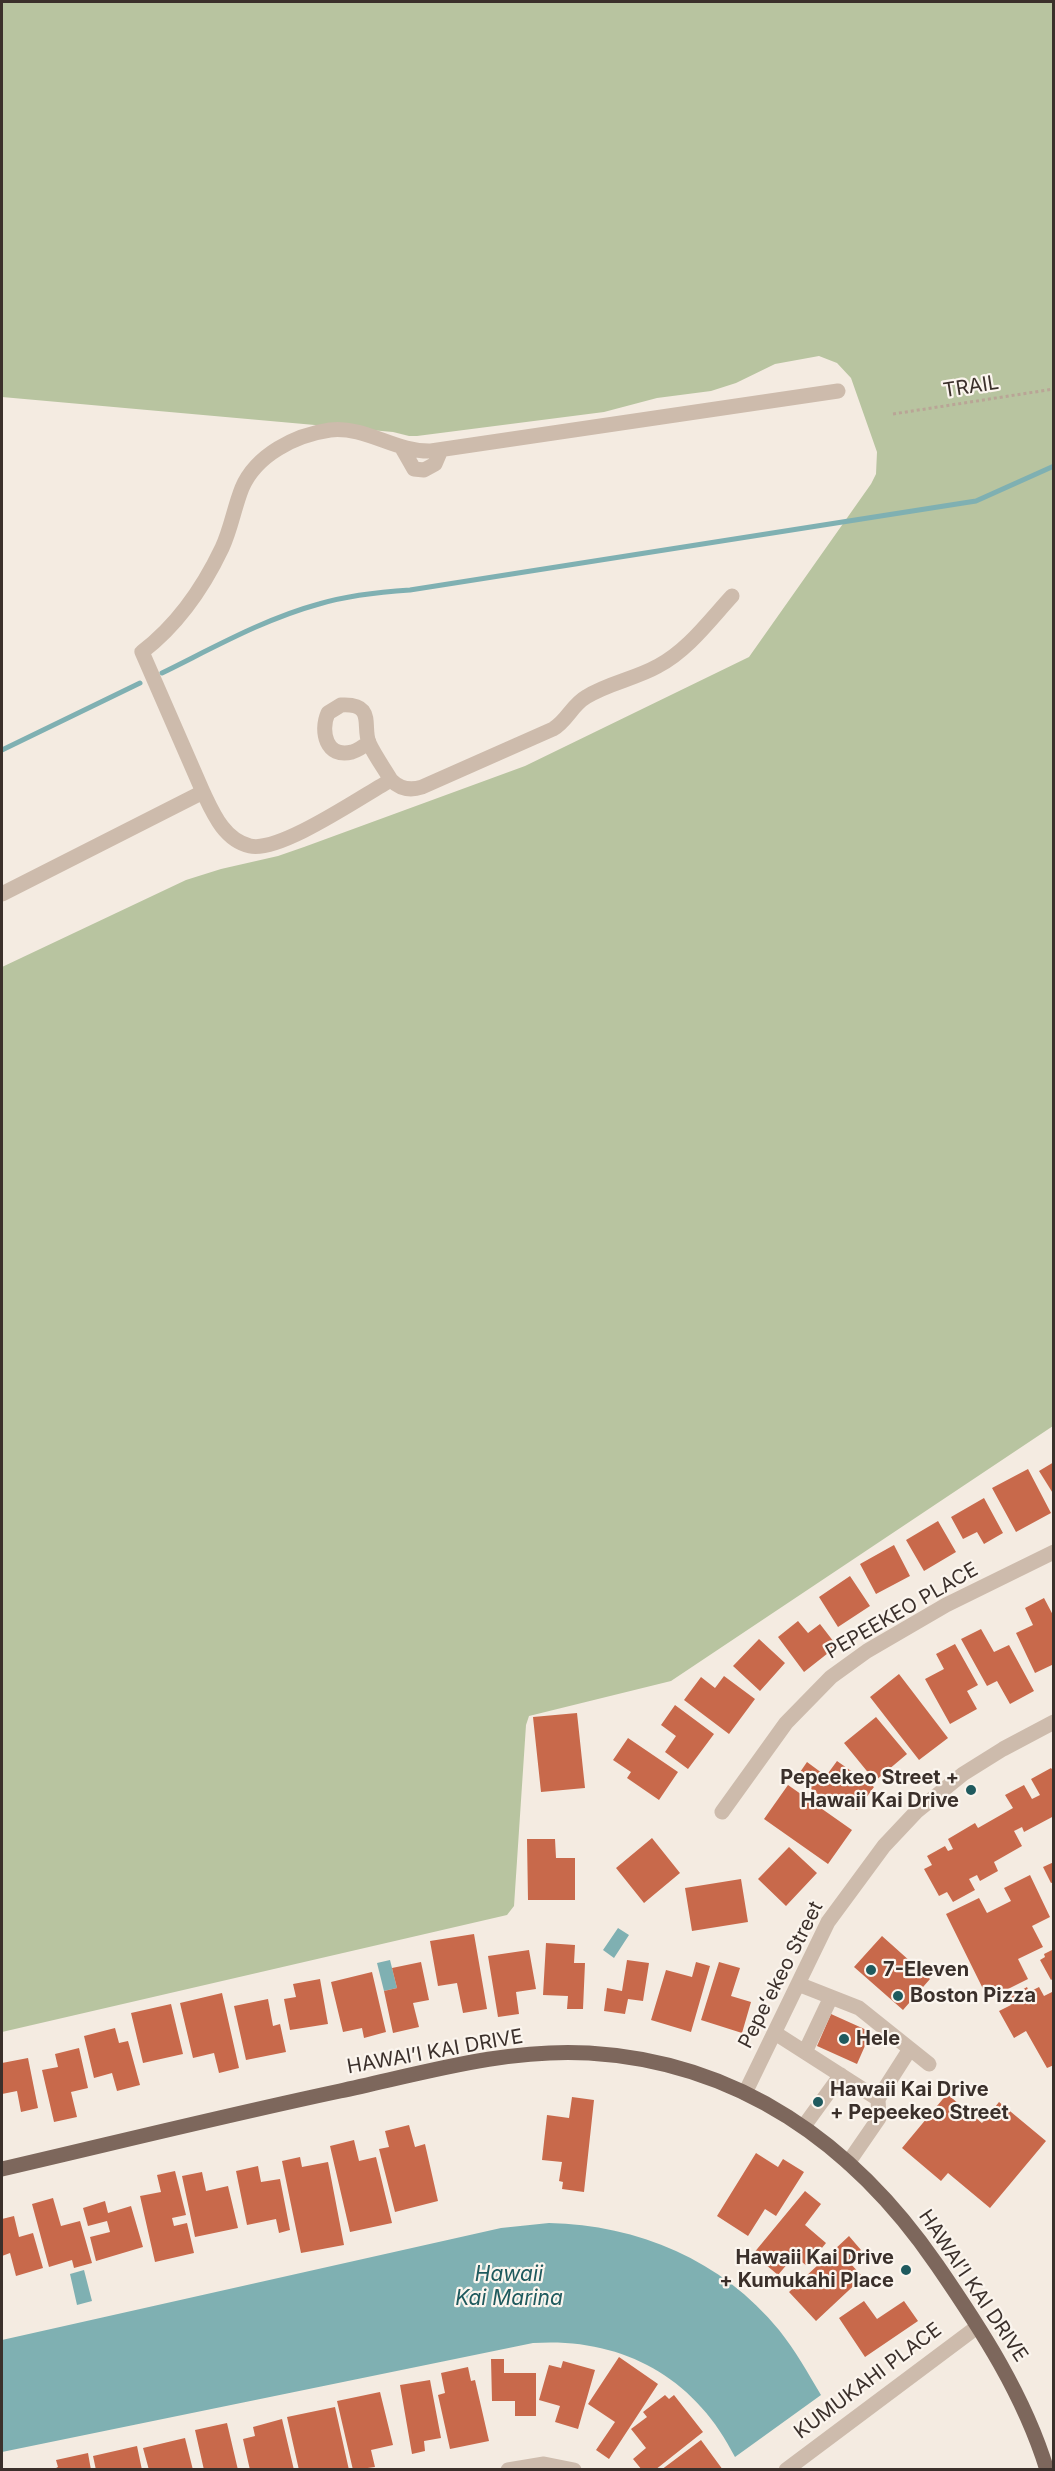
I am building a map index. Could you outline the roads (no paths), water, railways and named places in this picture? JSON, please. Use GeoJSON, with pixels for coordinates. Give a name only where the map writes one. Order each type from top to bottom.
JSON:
{"type":"FeatureCollection","features":[{"type":"Feature","properties":{"kind":"main road","name":"HAWAI’I KAI DRIVE"},"geometry":{"type":"LineString","coordinates":[[2,2169],[263,2108],[506,2058],[589,2053],[657,2063],[709,2078],[745,2093],[804,2126],[848,2163],[904,2220],[936,2264],[1011,2380],[1026,2412],[1047,2469]]}},
{"type":"Feature","properties":{"kind":"street"},"geometry":{"type":"LineString","coordinates":[[391,780],[289,838],[256,847],[247,846],[225,831],[215,818],[142,652],[182,613],[201,586],[223,546],[243,485],[261,461],[293,441],[328,430],[352,430],[380,438],[402,448],[419,451],[441,450],[838,391]]}},
{"type":"Feature","properties":{"kind":"street"},"geometry":{"type":"LineString","coordinates":[[369,742],[351,753],[336,751],[325,740],[324,725],[328,713],[341,705],[356,706],[366,717],[369,742],[391,780],[402,788],[415,789],[557,727],[574,706],[587,696],[650,670],[673,657],[732,596]]}},
{"type":"Feature","properties":{"kind":"street"},"geometry":{"type":"LineString","coordinates":[[2,894],[203,792]]}},
{"type":"Feature","properties":{"kind":"street","name":"PEPEEKEO PLACE"},"geometry":{"type":"LineString","coordinates":[[722,1812],[786,1723],[831,1677],[867,1651],[946,1605],[1053,1552]]}},
{"type":"Feature","properties":{"kind":"street","name":"Pepeʻekeo Street"},"geometry":{"type":"LineString","coordinates":[[745,2093],[828,1922],[884,1846],[916,1812],[963,1774],[1053,1722]]}},
{"type":"Feature","properties":{"kind":"street"},"geometry":{"type":"LineString","coordinates":[[798,1984],[859,2008],[929,2064]]}},
{"type":"Feature","properties":{"kind":"street"},"geometry":{"type":"LineString","coordinates":[[805,2052],[831,1997]]}},
{"type":"Feature","properties":{"kind":"street"},"geometry":{"type":"LineString","coordinates":[[775,2033],[878,2098]]}},
{"type":"Feature","properties":{"kind":"street"},"geometry":{"type":"LineString","coordinates":[[848,2163],[879,2118],[878,2098],[910,2049]]}},
{"type":"Feature","properties":{"kind":"street"},"geometry":{"type":"LineString","coordinates":[[804,2126],[841,2075]]}},
{"type":"Feature","properties":{"kind":"street","name":"KUMUKAHI PLACE"},"geometry":{"type":"LineString","coordinates":[[786,2469],[976,2327]]}},
{"type":"Feature","properties":{"kind":"street"},"geometry":{"type":"LineString","coordinates":[[508,2469],[544,2464],[574,2469]]}},
{"type":"Feature","properties":{"kind":"water"},"geometry":{"type":"Polygon","coordinates":[[[618,1928],[629,1935],[614,1958],[603,1950],[618,1928]]]}},
{"type":"Feature","properties":{"kind":"water"},"geometry":{"type":"Polygon","coordinates":[[[390,1960],[397,1988],[384,1991],[377,1963],[390,1960]]]}},
{"type":"Feature","properties":{"kind":"water","name":"Hawaii Kai Marina"},"geometry":{"type":"Polygon","coordinates":[[[549,2223],[582,2225],[646,2239],[705,2266],[732,2284],[779,2330],[821,2395],[735,2457],[718,2429],[699,2405],[677,2384],[652,2368],[625,2355],[596,2347],[566,2343],[533,2343],[2,2452],[2,2340],[501,2228],[549,2223]]]}},
{"type":"Feature","properties":{"kind":"water"},"geometry":{"type":"Polygon","coordinates":[[[84,2270],[92,2301],[77,2305],[70,2274],[84,2270]]]}},
{"type":"Feature","properties":{"kind":"waterway"},"geometry":{"type":"LineString","coordinates":[[162,673],[259,626],[299,610],[330,601],[976,501],[1054,466]]}},
{"type":"Feature","properties":{"kind":"waterway"},"geometry":{"type":"LineString","coordinates":[[2,750],[140,683]]}},
{"type":"Feature","properties":{"kind":"place","name":"Pepeekeo Street + Hawaii Kai Drive"},"geometry":{"type":"Point","coordinates":[971,1790]}},
{"type":"Feature","properties":{"kind":"place","name":"7-Eleven"},"geometry":{"type":"Point","coordinates":[871,1970]}},
{"type":"Feature","properties":{"kind":"place","name":"Boston Pizza"},"geometry":{"type":"Point","coordinates":[898,1996]}},
{"type":"Feature","properties":{"kind":"place","name":"Hele"},"geometry":{"type":"Point","coordinates":[844,2039]}},
{"type":"Feature","properties":{"kind":"place","name":"Hawaii Kai Drive + Pepeekeo Street"},"geometry":{"type":"Point","coordinates":[818,2102]}},
{"type":"Feature","properties":{"kind":"place","name":"Hawaii Kai Drive + Kumukahi Place"},"geometry":{"type":"Point","coordinates":[906,2270]}}]}
